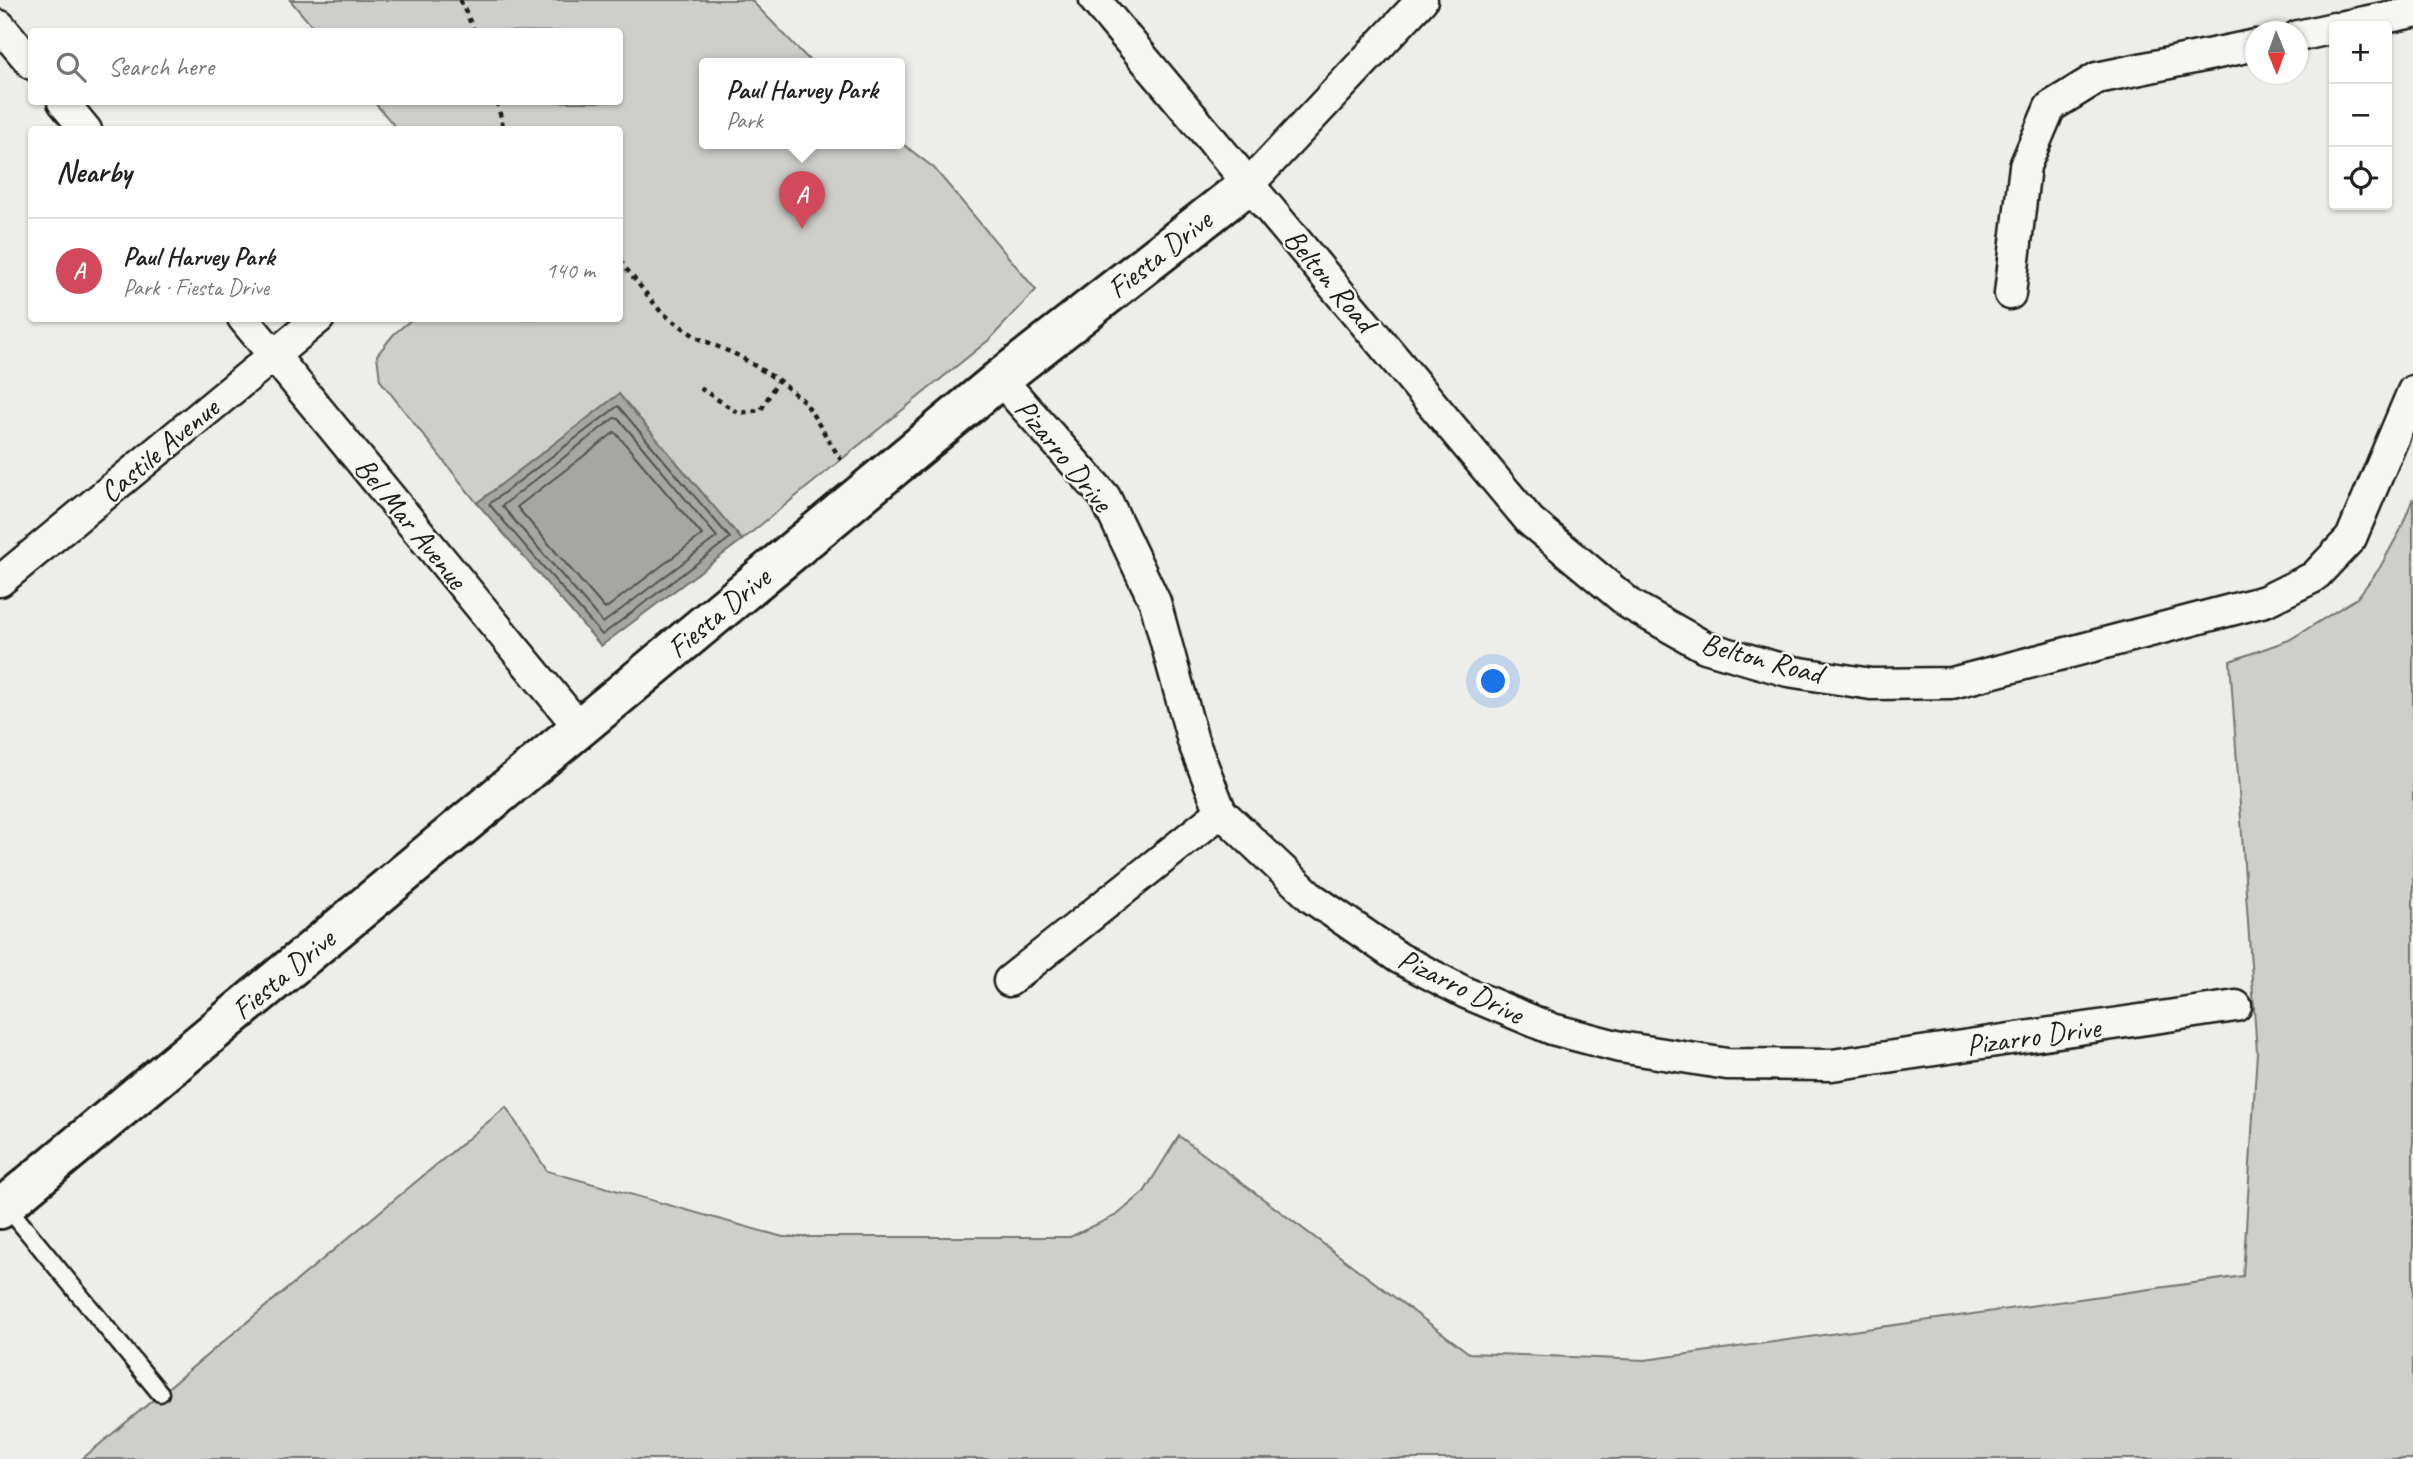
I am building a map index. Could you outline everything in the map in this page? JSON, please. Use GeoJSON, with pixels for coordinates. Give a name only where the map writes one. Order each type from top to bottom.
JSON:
{"type":"FeatureCollection","features":[{"type":"Feature","properties":{"kind":"street","name":"Belton Road"},"geometry":{"type":"LineString","coordinates":[[1095,0],[1530,521],[1631,605],[1705,647],[1787,671],[1871,684],[1952,683],[2265,601],[2314,577],[2351,538],[2413,391]]}},
{"type":"Feature","properties":{"kind":"street","name":"Fiesta Drive"},"geometry":{"type":"LineString","coordinates":[[2,1204],[1000,379],[1250,183],[1422,0]]}},
{"type":"Feature","properties":{"kind":"street"},"geometry":{"type":"LineString","coordinates":[[2369,21],[2413,12]]}},
{"type":"Feature","properties":{"kind":"street"},"geometry":{"type":"LineString","coordinates":[[0,26],[28,59]]}},
{"type":"Feature","properties":{"kind":"street"},"geometry":{"type":"LineString","coordinates":[[2308,34],[2329,30]]}},
{"type":"Feature","properties":{"kind":"street"},"geometry":{"type":"LineString","coordinates":[[2010,294],[2025,166],[2050,107],[2097,78],[2245,47]]}},
{"type":"Feature","properties":{"kind":"street"},"geometry":{"type":"LineString","coordinates":[[65,105],[83,126]]}},
{"type":"Feature","properties":{"kind":"street","name":"Bel Mar Avenue"},"geometry":{"type":"LineString","coordinates":[[246,322],[579,727]]}},
{"type":"Feature","properties":{"kind":"street","name":"Castile Avenue"},"geometry":{"type":"LineString","coordinates":[[0,581],[313,322]]}},
{"type":"Feature","properties":{"kind":"street","name":"Pizarro Drive"},"geometry":{"type":"LineString","coordinates":[[1000,379],[1105,496],[1155,602],[1193,741],[1221,812],[1312,898],[1399,958],[1466,993],[1552,1029],[1620,1047],[1727,1064],[1832,1065],[2236,1006]]}},
{"type":"Feature","properties":{"kind":"street"},"geometry":{"type":"LineString","coordinates":[[1009,981],[1221,812]]}},
{"type":"Feature","properties":{"kind":"lane"},"geometry":{"type":"LineString","coordinates":[[2,1204],[160,1393]]}},
{"type":"Feature","properties":{"kind":"path"},"geometry":{"type":"LineString","coordinates":[[460,0],[473,28]]}},
{"type":"Feature","properties":{"kind":"path"},"geometry":{"type":"LineString","coordinates":[[498,105],[503,126]]}},
{"type":"Feature","properties":{"kind":"path"},"geometry":{"type":"LineString","coordinates":[[623,265],[661,312],[696,337],[739,356],[778,380],[805,402],[862,493]]}},
{"type":"Feature","properties":{"kind":"path"},"geometry":{"type":"LineString","coordinates":[[700,388],[738,412],[761,410],[778,380]]}},
{"type":"Feature","properties":{"kind":"shaded area"},"geometry":{"type":"Polygon","coordinates":[[[290,0],[751,0],[807,58],[699,58],[699,149],[905,149],[905,146],[934,168],[1036,290],[990,339],[742,540],[619,395],[477,503],[380,380],[377,355],[394,334],[408,322],[623,322],[623,126],[394,126],[377,105],[623,105],[623,28],[313,28],[290,0]]]}},
{"type":"Feature","properties":{"kind":"shaded area"},"geometry":{"type":"Polygon","coordinates":[[[2413,498],[2413,1459],[82,1459],[506,1107],[547,1171],[783,1237],[1070,1237],[1117,1215],[1144,1192],[1179,1136],[1469,1353],[1645,1360],[2243,1276],[2257,1052],[2230,661],[2289,640],[2357,598],[2379,569],[2400,531],[2413,498]]]}},
{"type":"Feature","properties":{"kind":"water"},"geometry":{"type":"Polygon","coordinates":[[[619,394],[742,540],[601,646],[477,503],[619,394]]]}},
{"type":"Feature","properties":{"kind":"place","name":"Paul Harvey Park"},"geometry":{"type":"Point","coordinates":[802,229]}}]}
